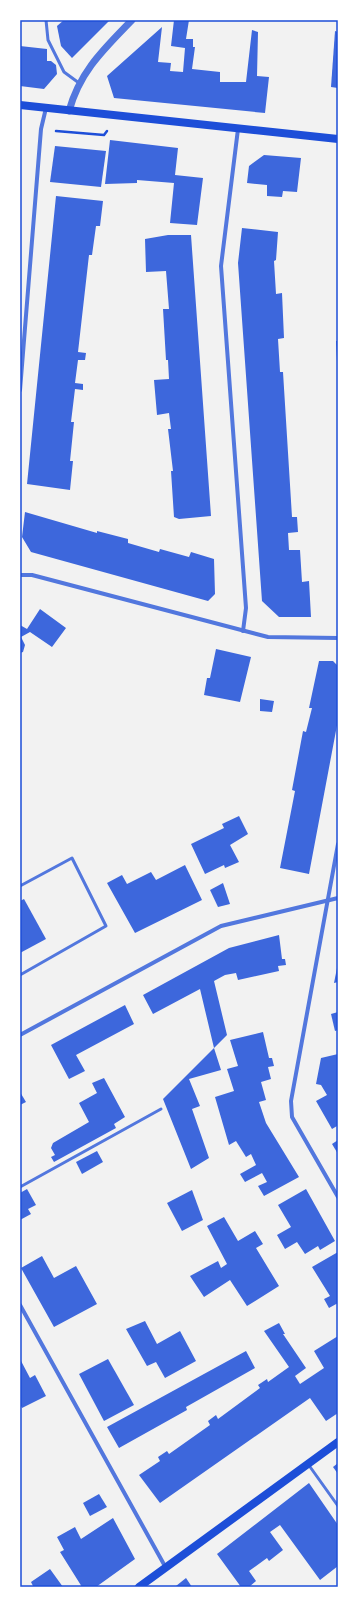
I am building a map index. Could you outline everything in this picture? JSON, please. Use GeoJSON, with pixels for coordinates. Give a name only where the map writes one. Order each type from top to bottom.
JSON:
{"type":"FeatureCollection","features":[{"type":"Feature","properties":{"kind":"main road"},"geometry":{"type":"LineString","coordinates":[[20,105],[338,139]]}},
{"type":"Feature","properties":{"kind":"main road"},"geometry":{"type":"LineString","coordinates":[[139,1587],[338,1442]]}},
{"type":"Feature","properties":{"kind":"street"},"geometry":{"type":"LineString","coordinates":[[69,111],[79,83],[94,60],[132,20]]}},
{"type":"Feature","properties":{"kind":"street"},"geometry":{"type":"LineString","coordinates":[[20,390],[41,130],[46,108]]}},
{"type":"Feature","properties":{"kind":"street"},"geometry":{"type":"LineString","coordinates":[[238,129],[221,266],[246,608],[243,631]]}},
{"type":"Feature","properties":{"kind":"street"},"geometry":{"type":"LineString","coordinates":[[20,575],[32,575],[268,637],[338,638]]}},
{"type":"Feature","properties":{"kind":"street"},"geometry":{"type":"LineString","coordinates":[[338,844],[291,1101],[292,1117],[338,1197]]}},
{"type":"Feature","properties":{"kind":"street"},"geometry":{"type":"LineString","coordinates":[[20,1035],[221,926],[338,898]]}},
{"type":"Feature","properties":{"kind":"street"},"geometry":{"type":"LineString","coordinates":[[20,1305],[166,1568]]}},
{"type":"Feature","properties":{"kind":"lane"},"geometry":{"type":"LineString","coordinates":[[46,20],[48,40],[64,72],[79,83]]}},
{"type":"Feature","properties":{"kind":"lane"},"geometry":{"type":"LineString","coordinates":[[20,886],[72,858],[106,926],[20,976]]}},
{"type":"Feature","properties":{"kind":"lane"},"geometry":{"type":"LineString","coordinates":[[20,1187],[162,1109]]}},
{"type":"Feature","properties":{"kind":"lane"},"geometry":{"type":"LineString","coordinates":[[308,1464],[338,1506]]}},
{"type":"Feature","properties":{"kind":"building"},"geometry":{"type":"Polygon","coordinates":[[[64,20],[110,20],[72,58],[61,46],[57,26],[64,20]]]}},
{"type":"Feature","properties":{"kind":"building"},"geometry":{"type":"Polygon","coordinates":[[[174,20],[189,20],[186,39],[193,39],[193,47],[195,47],[192,69],[220,72],[220,82],[246,82],[252,30],[258,32],[257,76],[269,77],[265,113],[114,98],[107,76],[162,27],[158,62],[171,63],[170,71],[183,72],[185,48],[171,46],[174,20]]]}},
{"type":"Feature","properties":{"kind":"building"},"geometry":{"type":"Polygon","coordinates":[[[335,31],[338,32],[338,88],[331,87],[335,31]]]}},
{"type":"Feature","properties":{"kind":"building"},"geometry":{"type":"Polygon","coordinates":[[[20,46],[47,49],[47,61],[51,61],[56,65],[57,74],[44,89],[20,86],[20,46]]]}},
{"type":"Feature","properties":{"kind":"building"},"geometry":{"type":"Polygon","coordinates":[[[110,140],[178,148],[175,175],[203,178],[197,225],[170,223],[174,183],[137,180],[137,183],[105,184],[110,140]]]}},
{"type":"Feature","properties":{"kind":"building"},"geometry":{"type":"Polygon","coordinates":[[[55,146],[106,151],[101,187],[50,182],[55,146]]]}},
{"type":"Feature","properties":{"kind":"building"},"geometry":{"type":"Polygon","coordinates":[[[264,155],[301,158],[297,192],[283,191],[282,197],[267,196],[267,185],[247,183],[249,166],[264,155]]]}},
{"type":"Feature","properties":{"kind":"building"},"geometry":{"type":"Polygon","coordinates":[[[56,196],[103,201],[100,226],[96,226],[92,255],[89,255],[78,352],[86,353],[85,360],[78,360],[75,383],[83,384],[83,390],[75,389],[71,422],[74,422],[70,461],[73,461],[70,490],[27,484],[56,196]]]}},
{"type":"Feature","properties":{"kind":"building"},"geometry":{"type":"Polygon","coordinates":[[[242,228],[278,232],[276,260],[274,261],[276,294],[282,293],[284,338],[278,339],[280,372],[283,372],[292,517],[297,517],[298,532],[288,533],[289,550],[300,550],[302,582],[309,581],[311,617],[279,617],[262,601],[238,263],[242,228]]]}},
{"type":"Feature","properties":{"kind":"building"},"geometry":{"type":"Polygon","coordinates":[[[168,235],[191,235],[211,516],[179,519],[174,517],[171,471],[173,471],[168,429],[171,429],[169,413],[157,415],[154,380],[169,379],[168,360],[166,360],[163,309],[169,309],[166,271],[146,272],[145,239],[168,235]]]}},
{"type":"Feature","properties":{"kind":"building"},"geometry":{"type":"Polygon","coordinates":[[[336,341],[338,341],[338,361],[337,361],[336,341]]]}},
{"type":"Feature","properties":{"kind":"building"},"geometry":{"type":"Polygon","coordinates":[[[25,512],[97,533],[97,531],[128,539],[128,543],[159,552],[160,549],[189,557],[191,552],[214,559],[215,594],[208,601],[31,552],[22,537],[25,512]]]}},
{"type":"Feature","properties":{"kind":"building"},"geometry":{"type":"Polygon","coordinates":[[[40,609],[66,628],[52,647],[30,632],[21,637],[25,645],[23,652],[20,653],[20,625],[27,629],[40,609]]]}},
{"type":"Feature","properties":{"kind":"building"},"geometry":{"type":"Polygon","coordinates":[[[216,649],[251,657],[240,702],[204,695],[207,678],[210,678],[216,649]]]}},
{"type":"Feature","properties":{"kind":"building"},"geometry":{"type":"Polygon","coordinates":[[[319,661],[333,661],[338,666],[338,720],[309,874],[280,868],[295,791],[292,790],[303,731],[306,732],[312,708],[309,708],[319,661]]]}},
{"type":"Feature","properties":{"kind":"building"},"geometry":{"type":"Polygon","coordinates":[[[260,699],[274,701],[272,712],[260,711],[260,699]]]}},
{"type":"Feature","properties":{"kind":"building"},"geometry":{"type":"Polygon","coordinates":[[[239,816],[248,834],[230,845],[239,862],[225,868],[224,865],[205,874],[191,844],[224,828],[222,824],[239,816]]]}},
{"type":"Feature","properties":{"kind":"building"},"geometry":{"type":"Polygon","coordinates":[[[185,865],[202,900],[135,933],[107,883],[122,875],[127,884],[151,872],[156,880],[185,865]]]}},
{"type":"Feature","properties":{"kind":"building"},"geometry":{"type":"Polygon","coordinates":[[[223,883],[230,904],[218,907],[210,890],[223,883]]]}},
{"type":"Feature","properties":{"kind":"building"},"geometry":{"type":"Polygon","coordinates":[[[24,899],[46,939],[20,953],[20,901],[24,899]]]}},
{"type":"Feature","properties":{"kind":"building"},"geometry":{"type":"Polygon","coordinates":[[[279,935],[282,959],[285,959],[286,965],[278,966],[279,971],[238,980],[236,973],[225,975],[214,981],[227,1035],[214,1048],[200,989],[153,1014],[143,995],[229,948],[279,935]]]}},
{"type":"Feature","properties":{"kind":"building"},"geometry":{"type":"Polygon","coordinates":[[[337,968],[338,982],[334,983],[337,968]]]}},
{"type":"Feature","properties":{"kind":"building"},"geometry":{"type":"Polygon","coordinates":[[[125,1005],[134,1024],[76,1055],[85,1071],[69,1079],[51,1045],[125,1005]]]}},
{"type":"Feature","properties":{"kind":"building"},"geometry":{"type":"Polygon","coordinates":[[[338,1012],[338,1030],[335,1031],[331,1014],[338,1012]]]}},
{"type":"Feature","properties":{"kind":"building"},"geometry":{"type":"Polygon","coordinates":[[[263,1032],[269,1058],[272,1058],[274,1066],[268,1067],[271,1079],[261,1082],[266,1100],[259,1102],[266,1123],[299,1177],[264,1196],[258,1186],[267,1182],[262,1173],[245,1182],[240,1174],[256,1165],[251,1154],[246,1157],[236,1141],[229,1145],[215,1097],[234,1091],[227,1069],[238,1066],[230,1040],[263,1032]]]}},
{"type":"Feature","properties":{"kind":"building"},"geometry":{"type":"Polygon","coordinates":[[[214,1048],[221,1070],[189,1079],[200,1106],[192,1109],[209,1158],[191,1169],[163,1099],[214,1048]]]}},
{"type":"Feature","properties":{"kind":"building"},"geometry":{"type":"Polygon","coordinates":[[[338,1054],[338,1128],[337,1126],[332,1129],[316,1101],[327,1095],[321,1085],[316,1084],[321,1058],[338,1054]]]}},
{"type":"Feature","properties":{"kind":"building"},"geometry":{"type":"Polygon","coordinates":[[[104,1078],[125,1117],[114,1124],[116,1128],[54,1162],[51,1157],[55,1155],[51,1148],[53,1143],[89,1122],[79,1103],[97,1093],[92,1083],[104,1078]]]}},
{"type":"Feature","properties":{"kind":"building"},"geometry":{"type":"Polygon","coordinates":[[[20,1092],[26,1102],[20,1105],[20,1092]]]}},
{"type":"Feature","properties":{"kind":"building"},"geometry":{"type":"Polygon","coordinates":[[[338,1140],[338,1154],[332,1144],[338,1140]]]}},
{"type":"Feature","properties":{"kind":"building"},"geometry":{"type":"Polygon","coordinates":[[[97,1151],[103,1162],[82,1174],[76,1162],[97,1151]]]}},
{"type":"Feature","properties":{"kind":"building"},"geometry":{"type":"Polygon","coordinates":[[[27,1189],[36,1205],[28,1209],[31,1214],[20,1220],[20,1193],[27,1189]]]}},
{"type":"Feature","properties":{"kind":"building"},"geometry":{"type":"Polygon","coordinates":[[[306,1189],[335,1241],[320,1250],[318,1246],[305,1254],[297,1242],[285,1249],[277,1235],[291,1227],[278,1205],[306,1189]]]}},
{"type":"Feature","properties":{"kind":"building"},"geometry":{"type":"Polygon","coordinates":[[[192,1190],[203,1220],[182,1231],[167,1203],[192,1190]]]}},
{"type":"Feature","properties":{"kind":"building"},"geometry":{"type":"Polygon","coordinates":[[[224,1217],[238,1241],[255,1231],[263,1244],[256,1248],[279,1286],[247,1306],[230,1280],[204,1297],[190,1276],[218,1261],[221,1268],[227,1264],[207,1226],[224,1217]]]}},
{"type":"Feature","properties":{"kind":"building"},"geometry":{"type":"Polygon","coordinates":[[[338,1252],[338,1303],[329,1308],[324,1299],[330,1296],[312,1267],[338,1252]]]}},
{"type":"Feature","properties":{"kind":"building"},"geometry":{"type":"Polygon","coordinates":[[[42,1256],[54,1278],[76,1266],[97,1304],[54,1327],[21,1268],[42,1256]]]}},
{"type":"Feature","properties":{"kind":"building"},"geometry":{"type":"Polygon","coordinates":[[[145,1321],[157,1344],[180,1331],[196,1361],[165,1378],[156,1362],[147,1366],[126,1329],[145,1321]]]}},
{"type":"Feature","properties":{"kind":"building"},"geometry":{"type":"Polygon","coordinates":[[[279,1323],[285,1334],[283,1334],[306,1368],[295,1376],[300,1384],[324,1368],[314,1351],[338,1336],[338,1413],[326,1421],[310,1398],[160,1503],[139,1475],[160,1461],[158,1457],[167,1451],[169,1454],[210,1425],[208,1421],[216,1415],[218,1419],[260,1388],[258,1385],[267,1379],[268,1382],[289,1367],[264,1331],[279,1323]]]}},
{"type":"Feature","properties":{"kind":"building"},"geometry":{"type":"Polygon","coordinates":[[[246,1351],[255,1368],[186,1407],[187,1410],[119,1448],[107,1427],[246,1351]]]}},
{"type":"Feature","properties":{"kind":"building"},"geometry":{"type":"Polygon","coordinates":[[[20,1359],[30,1378],[35,1375],[46,1396],[22,1408],[20,1404],[20,1359]]]}},
{"type":"Feature","properties":{"kind":"building"},"geometry":{"type":"Polygon","coordinates":[[[108,1359],[134,1405],[104,1421],[79,1374],[108,1359]]]}},
{"type":"Feature","properties":{"kind":"building"},"geometry":{"type":"Polygon","coordinates":[[[338,1463],[338,1474],[333,1467],[338,1463]]]}},
{"type":"Feature","properties":{"kind":"building"},"geometry":{"type":"Polygon","coordinates":[[[309,1483],[338,1525],[338,1566],[320,1580],[280,1525],[270,1532],[283,1550],[269,1561],[267,1558],[249,1571],[256,1581],[249,1587],[241,1587],[217,1554],[309,1483]]]}},
{"type":"Feature","properties":{"kind":"building"},"geometry":{"type":"Polygon","coordinates":[[[99,1494],[107,1507],[90,1516],[83,1503],[99,1494]]]}},
{"type":"Feature","properties":{"kind":"building"},"geometry":{"type":"Polygon","coordinates":[[[113,1518],[135,1559],[96,1587],[82,1587],[60,1552],[64,1550],[57,1537],[75,1527],[81,1539],[113,1518]]]}},
{"type":"Feature","properties":{"kind":"building"},"geometry":{"type":"Polygon","coordinates":[[[50,1569],[63,1587],[31,1587],[33,1586],[31,1582],[50,1569]]]}},
{"type":"Feature","properties":{"kind":"building"},"geometry":{"type":"Polygon","coordinates":[[[186,1578],[192,1587],[174,1587],[176,1586],[186,1578]]]}}]}
